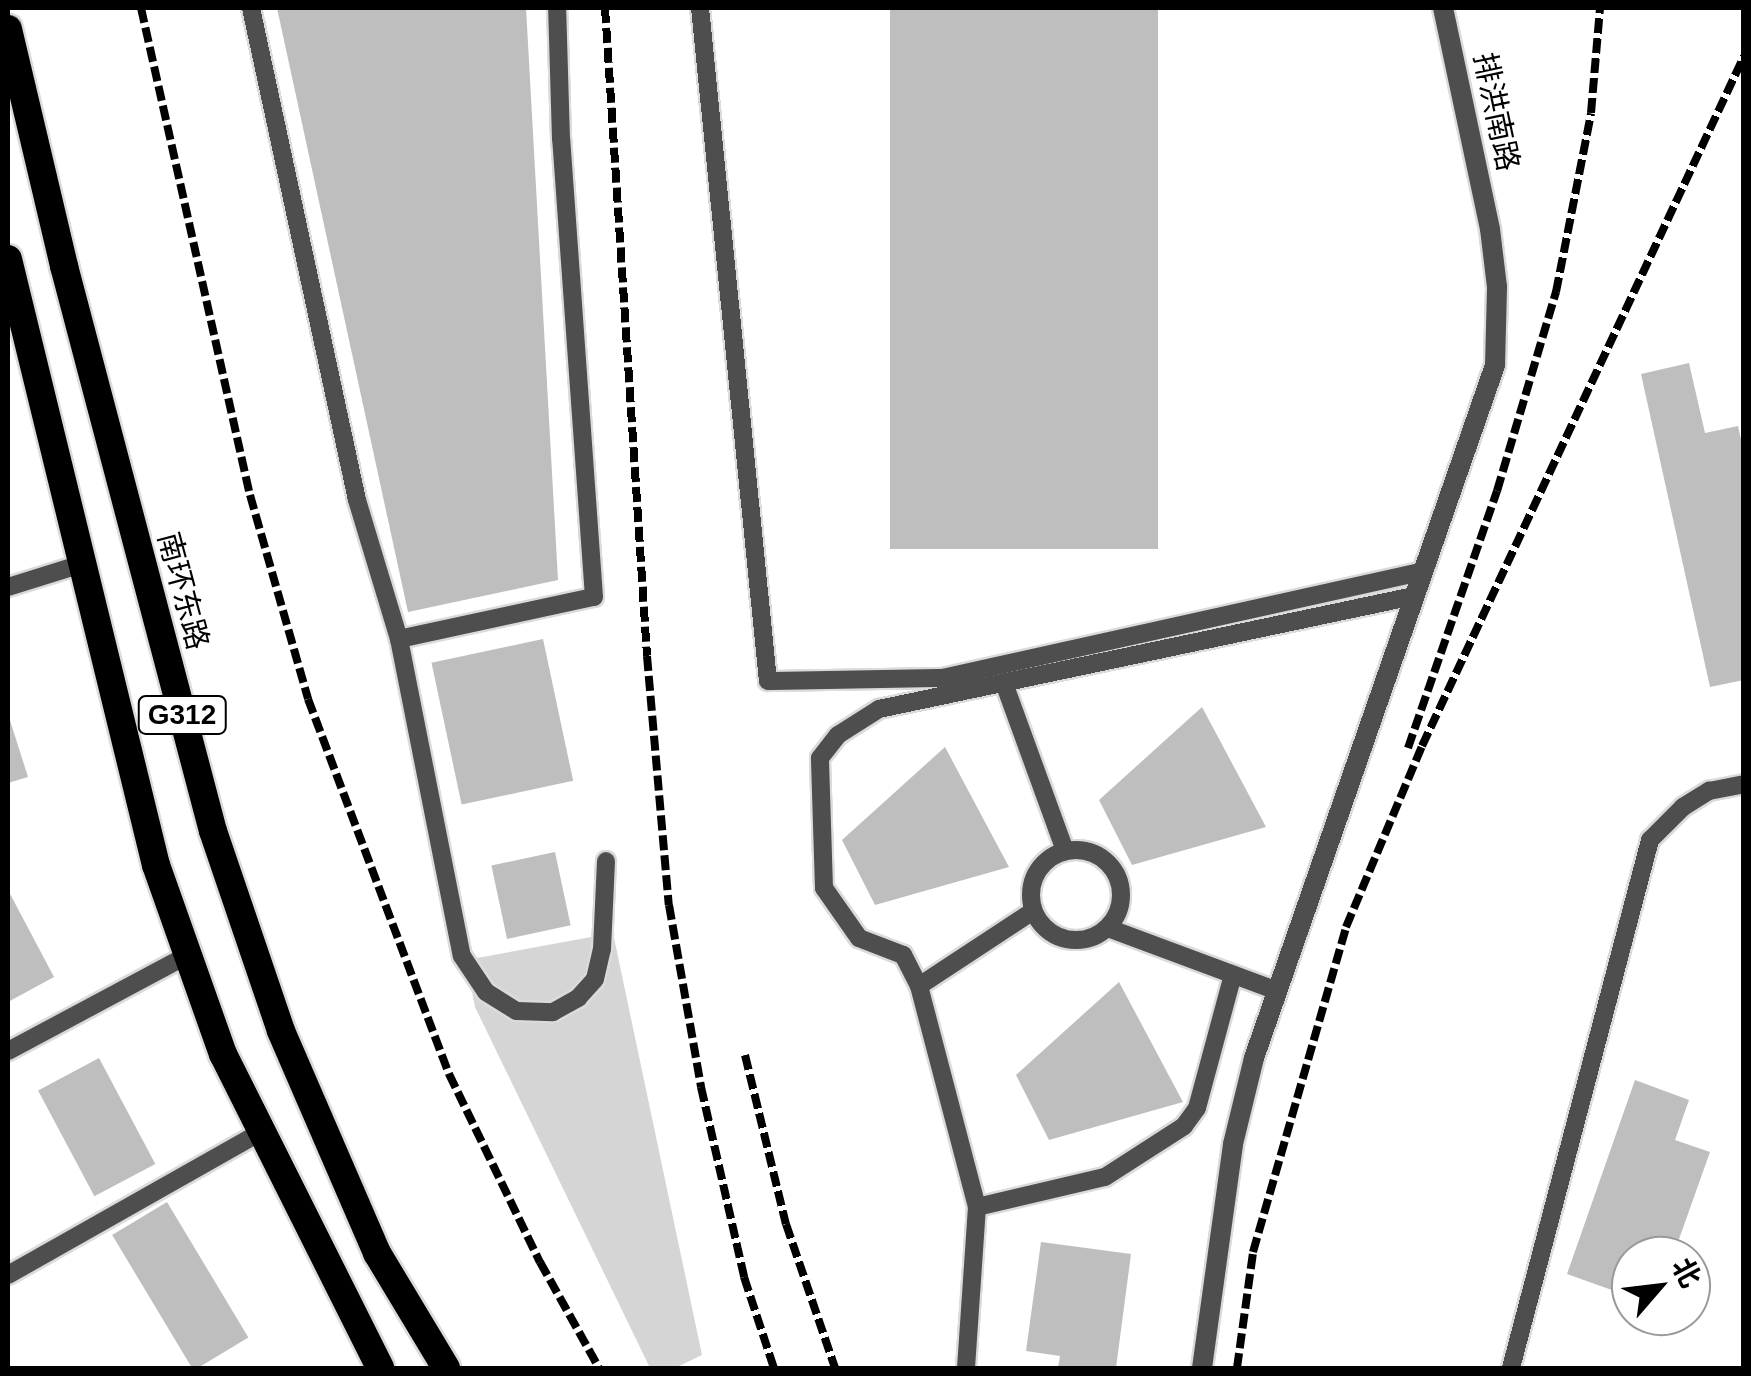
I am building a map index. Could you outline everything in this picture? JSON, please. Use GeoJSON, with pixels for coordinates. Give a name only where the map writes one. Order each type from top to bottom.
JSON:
{"type":"FeatureCollection","features":[{"type":"Feature","properties":{"kind":"highway","name":"南环东路"},"geometry":{"type":"LineString","coordinates":[[8,29],[64,266],[212,831],[281,1031],[362,1219],[377,1253],[446,1368]]}},
{"type":"Feature","properties":{"kind":"highway","name":"G312"},"geometry":{"type":"LineString","coordinates":[[8,259],[156,864],[224,1054],[259,1132],[380,1368]]}},
{"type":"Feature","properties":{"kind":"street","name":"排洪南路"},"geometry":{"type":"LineString","coordinates":[[1202,1368],[1232,1144],[1254,1058],[1494,365],[1497,287],[1490,230],[1444,8]]}},
{"type":"Feature","properties":{"kind":"lane"},"geometry":{"type":"LineString","coordinates":[[251,8],[357,500],[399,639],[462,956],[486,992],[516,1011],[553,1012],[578,998],[594,979],[602,949],[606,861]]}},
{"type":"Feature","properties":{"kind":"lane"},"geometry":{"type":"LineString","coordinates":[[399,639],[594,597],[562,159],[557,8]]}},
{"type":"Feature","properties":{"kind":"lane"},"geometry":{"type":"LineString","coordinates":[[700,8],[768,681],[942,678],[1423,570]]}},
{"type":"Feature","properties":{"kind":"lane"},"geometry":{"type":"LineString","coordinates":[[8,587],[82,564]]}},
{"type":"Feature","properties":{"kind":"lane"},"geometry":{"type":"LineString","coordinates":[[966,1368],[977,1207],[919,986],[903,955],[859,938],[824,888],[820,758],[838,734],[879,709],[1414,596]]}},
{"type":"Feature","properties":{"kind":"lane"},"geometry":{"type":"LineString","coordinates":[[1004,684],[1064,851]]}},
{"type":"Feature","properties":{"kind":"lane"},"geometry":{"type":"LineString","coordinates":[[1511,1368],[1650,840],[1682,807],[1709,791],[1744,784]]}},
{"type":"Feature","properties":{"kind":"lane"},"geometry":{"type":"LineString","coordinates":[[1064,851],[1094,854],[1116,873],[1122,902],[1108,928],[1081,941],[1052,934],[1033,911],[1032,881],[1051,857],[1064,851]]}},
{"type":"Feature","properties":{"kind":"lane"},"geometry":{"type":"LineString","coordinates":[[919,986],[1033,911]]}},
{"type":"Feature","properties":{"kind":"lane"},"geometry":{"type":"LineString","coordinates":[[1108,928],[1277,991]]}},
{"type":"Feature","properties":{"kind":"lane"},"geometry":{"type":"LineString","coordinates":[[8,1051],[188,956]]}},
{"type":"Feature","properties":{"kind":"lane"},"geometry":{"type":"LineString","coordinates":[[977,1207],[1105,1177],[1184,1126],[1197,1108],[1234,975]]}},
{"type":"Feature","properties":{"kind":"lane"},"geometry":{"type":"LineString","coordinates":[[8,1275],[259,1132]]}},
{"type":"Feature","properties":{"kind":"shaded area"},"geometry":{"type":"Polygon","coordinates":[[[613,933],[702,1355],[675,1368],[650,1368],[475,1007],[466,960],[613,933]]]}},
{"type":"Feature","properties":{"kind":"building"},"geometry":{"type":"Polygon","coordinates":[[[277,8],[526,8],[558,580],[408,612],[277,8]]]}},
{"type":"Feature","properties":{"kind":"building"},"geometry":{"type":"Polygon","coordinates":[[[890,8],[1158,8],[1158,549],[890,549],[890,8]]]}},
{"type":"Feature","properties":{"kind":"building"},"geometry":{"type":"Polygon","coordinates":[[[1689,363],[1705,433],[1738,426],[1744,453],[1744,680],[1710,687],[1641,374],[1689,363]]]}},
{"type":"Feature","properties":{"kind":"building"},"geometry":{"type":"Polygon","coordinates":[[[543,639],[573,781],[462,805],[431,663],[543,639]]]}},
{"type":"Feature","properties":{"kind":"building"},"geometry":{"type":"Polygon","coordinates":[[[1202,707],[1266,827],[1132,865],[1099,800],[1202,707]]]}},
{"type":"Feature","properties":{"kind":"building"},"geometry":{"type":"Polygon","coordinates":[[[8,714],[28,777],[8,783],[8,714]]]}},
{"type":"Feature","properties":{"kind":"building"},"geometry":{"type":"Polygon","coordinates":[[[945,747],[1009,867],[875,905],[842,840],[945,747]]]}},
{"type":"Feature","properties":{"kind":"building"},"geometry":{"type":"Polygon","coordinates":[[[555,852],[571,925],[507,939],[491,866],[555,852]]]}},
{"type":"Feature","properties":{"kind":"building"},"geometry":{"type":"Polygon","coordinates":[[[8,890],[54,977],[8,1002],[8,890]]]}},
{"type":"Feature","properties":{"kind":"building"},"geometry":{"type":"Polygon","coordinates":[[[1119,982],[1183,1102],[1049,1140],[1016,1075],[1119,982]]]}},
{"type":"Feature","properties":{"kind":"building"},"geometry":{"type":"Polygon","coordinates":[[[99,1058],[155,1164],[94,1196],[38,1090],[99,1058]]]}},
{"type":"Feature","properties":{"kind":"building"},"geometry":{"type":"Polygon","coordinates":[[[1635,1080],[1689,1100],[1675,1140],[1710,1152],[1680,1236],[1611,1236],[1611,1290],[1567,1274],[1635,1080]]]}},
{"type":"Feature","properties":{"kind":"building"},"geometry":{"type":"Polygon","coordinates":[[[167,1202],[248,1337],[192,1368],[112,1235],[167,1202]]]}},
{"type":"Feature","properties":{"kind":"building"},"geometry":{"type":"Polygon","coordinates":[[[1041,1242],[1131,1254],[1116,1368],[1058,1368],[1060,1356],[1026,1351],[1041,1242]]]}},
{"type":"Feature","properties":{"kind":"railway"},"geometry":{"type":"LineString","coordinates":[[141,8],[250,495],[308,699],[449,1074],[540,1262],[599,1368]]}},
{"type":"Feature","properties":{"kind":"railway"},"geometry":{"type":"LineString","coordinates":[[605,8],[647,656],[669,905],[701,1087],[744,1277],[774,1368]]}},
{"type":"Feature","properties":{"kind":"railway"},"geometry":{"type":"LineString","coordinates":[[1408,748],[1497,491],[1556,292],[1591,113],[1600,8]]}},
{"type":"Feature","properties":{"kind":"railway"},"geometry":{"type":"LineString","coordinates":[[1237,1368],[1253,1252],[1346,927],[1422,746],[1744,56]]}},
{"type":"Feature","properties":{"kind":"railway"},"geometry":{"type":"LineString","coordinates":[[745,1055],[786,1224],[835,1368]]}}]}
